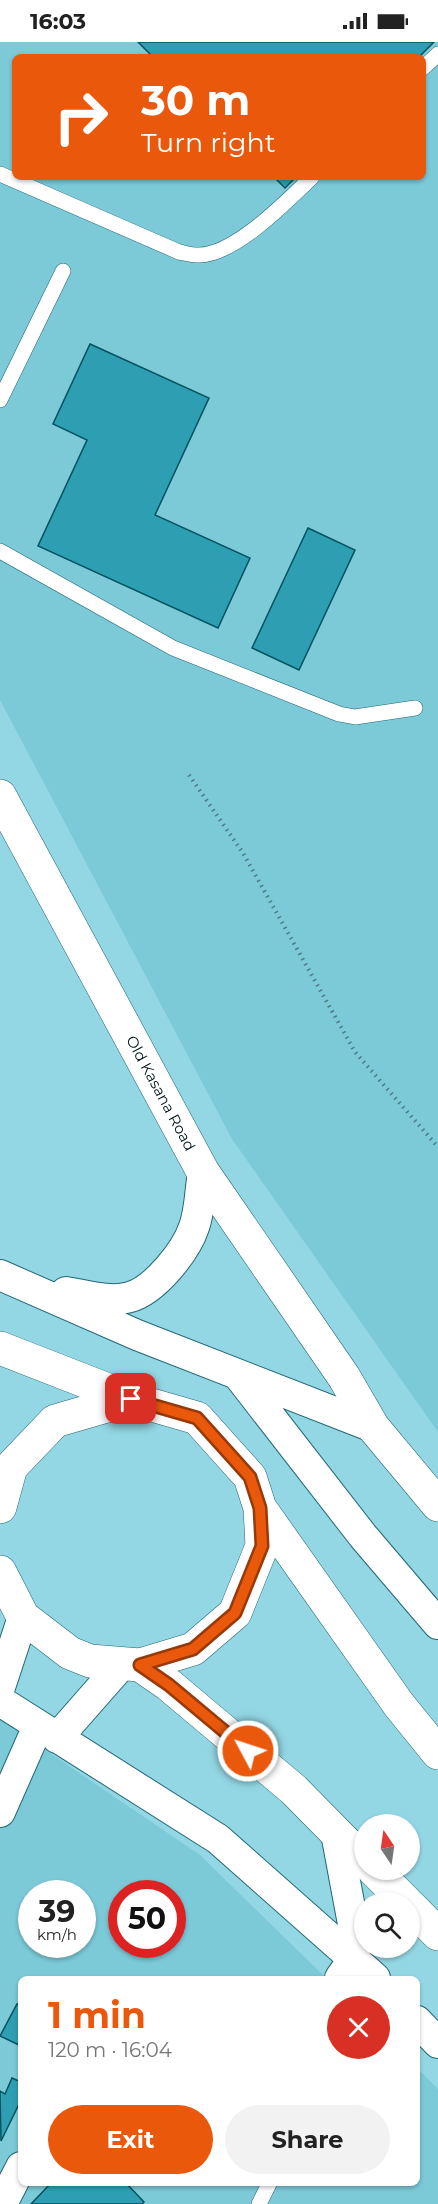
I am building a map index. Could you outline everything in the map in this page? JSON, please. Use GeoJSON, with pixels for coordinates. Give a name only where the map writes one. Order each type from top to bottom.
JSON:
{"type":"FeatureCollection","features":[{"type":"Feature","properties":{"kind":"main road","name":"Old Kasana Road"},"geometry":{"type":"LineString","coordinates":[[0,796],[203,1172],[344,1377],[373,1427],[438,1506]]}},
{"type":"Feature","properties":{"kind":"main road"},"geometry":{"type":"LineString","coordinates":[[0,1348],[131,1399],[197,1418],[250,1477],[260,1508],[262,1546],[235,1613],[193,1649],[131,1665],[90,1661],[70,1653],[9,1594]]}},
{"type":"Feature","properties":{"kind":"main road"},"geometry":{"type":"LineString","coordinates":[[0,1507],[11,1467],[55,1421],[131,1399]]}},
{"type":"Feature","properties":{"kind":"main road"},"geometry":{"type":"LineString","coordinates":[[260,1508],[399,1705],[438,1753]]}},
{"type":"Feature","properties":{"kind":"main road"},"geometry":{"type":"LineString","coordinates":[[131,1665],[169,1685],[294,1790],[354,1851]]}},
{"type":"Feature","properties":{"kind":"main road"},"geometry":{"type":"LineString","coordinates":[[383,1880],[396,1892]]}},
{"type":"Feature","properties":{"kind":"main road"},"geometry":{"type":"LineString","coordinates":[[420,1916],[438,1934]]}},
{"type":"Feature","properties":{"kind":"street"},"geometry":{"type":"LineString","coordinates":[[30,1287],[104,1298],[128,1298],[143,1292],[178,1259],[195,1227],[203,1172]]}},
{"type":"Feature","properties":{"kind":"street"},"geometry":{"type":"LineString","coordinates":[[0,1275],[137,1335],[373,1427]]}},
{"type":"Feature","properties":{"kind":"street"},"geometry":{"type":"LineString","coordinates":[[238,1376],[363,1536],[438,1624]]}},
{"type":"Feature","properties":{"kind":"street"},"geometry":{"type":"LineString","coordinates":[[0,1687],[9,1594]]}},
{"type":"Feature","properties":{"kind":"street"},"geometry":{"type":"LineString","coordinates":[[0,1812],[48,1732],[131,1665]]}},
{"type":"Feature","properties":{"kind":"street"},"geometry":{"type":"LineString","coordinates":[[0,1701],[218,1839],[347,1968],[369,1976]]}},
{"type":"Feature","properties":{"kind":"street"},"geometry":{"type":"LineString","coordinates":[[336,1833],[354,1920],[347,1968]]}},
{"type":"Feature","properties":{"kind":"street"},"geometry":{"type":"LineString","coordinates":[[420,2024],[438,2043]]}},
{"type":"Feature","properties":{"kind":"street"},"geometry":{"type":"LineString","coordinates":[[2,2204],[18,2173]]}},
{"type":"Feature","properties":{"kind":"lane"},"geometry":{"type":"LineString","coordinates":[[426,65],[438,54]]}},
{"type":"Feature","properties":{"kind":"lane"},"geometry":{"type":"LineString","coordinates":[[14,180],[179,252],[199,256],[248,234],[270,218],[309,180]]}},
{"type":"Feature","properties":{"kind":"lane"},"geometry":{"type":"LineString","coordinates":[[0,400],[63,271]]}},
{"type":"Feature","properties":{"kind":"lane"},"geometry":{"type":"LineString","coordinates":[[0,551],[173,648],[339,714],[355,717],[415,708]]}},
{"type":"Feature","properties":{"kind":"lane"},"geometry":{"type":"LineString","coordinates":[[259,2204],[268,2186]]}},
{"type":"Feature","properties":{"kind":"path"},"geometry":{"type":"LineString","coordinates":[[189,774],[243,853],[355,1052],[438,1147]]}},
{"type":"Feature","properties":{"kind":"shaded area"},"geometry":{"type":"Polygon","coordinates":[[[0,42],[438,42],[438,1432],[232,1139],[0,700],[0,42]]]}},
{"type":"Feature","properties":{"kind":"shaded area"},"geometry":{"type":"Polygon","coordinates":[[[0,1719],[200,1855],[324,1976],[18,1976],[18,2186],[420,2186],[420,2071],[438,2089],[438,2204],[0,2204],[0,1719]]]}},
{"type":"Feature","properties":{"kind":"building"},"geometry":{"type":"Polygon","coordinates":[[[138,42],[434,42],[422,54],[150,54],[138,42]]]}},
{"type":"Feature","properties":{"kind":"building"},"geometry":{"type":"Polygon","coordinates":[[[277,180],[293,180],[285,188],[277,180]]]}},
{"type":"Feature","properties":{"kind":"building"},"geometry":{"type":"Polygon","coordinates":[[[90,344],[209,398],[155,515],[250,558],[218,628],[38,546],[87,440],[53,424],[90,344]]]}},
{"type":"Feature","properties":{"kind":"building"},"geometry":{"type":"Polygon","coordinates":[[[308,528],[355,550],[299,670],[252,648],[308,528]]]}},
{"type":"Feature","properties":{"kind":"building"},"geometry":{"type":"Polygon","coordinates":[[[18,2004],[18,2045],[0,2036],[18,2004]]]}},
{"type":"Feature","properties":{"kind":"building"},"geometry":{"type":"Polygon","coordinates":[[[12,2078],[18,2081],[18,2106],[1,2141],[0,2091],[5,2094],[12,2078]]]}},
{"type":"Feature","properties":{"kind":"building"},"geometry":{"type":"Polygon","coordinates":[[[48,2186],[129,2186],[144,2202],[142,2204],[31,2204],[48,2186]]]}},
{"type":"Feature","properties":{"kind":"route"},"geometry":{"type":"LineString","coordinates":[[131,1399],[197,1418],[250,1477],[260,1508],[262,1546],[235,1613],[193,1649],[140,1665],[169,1685],[248,1751]]}}]}
